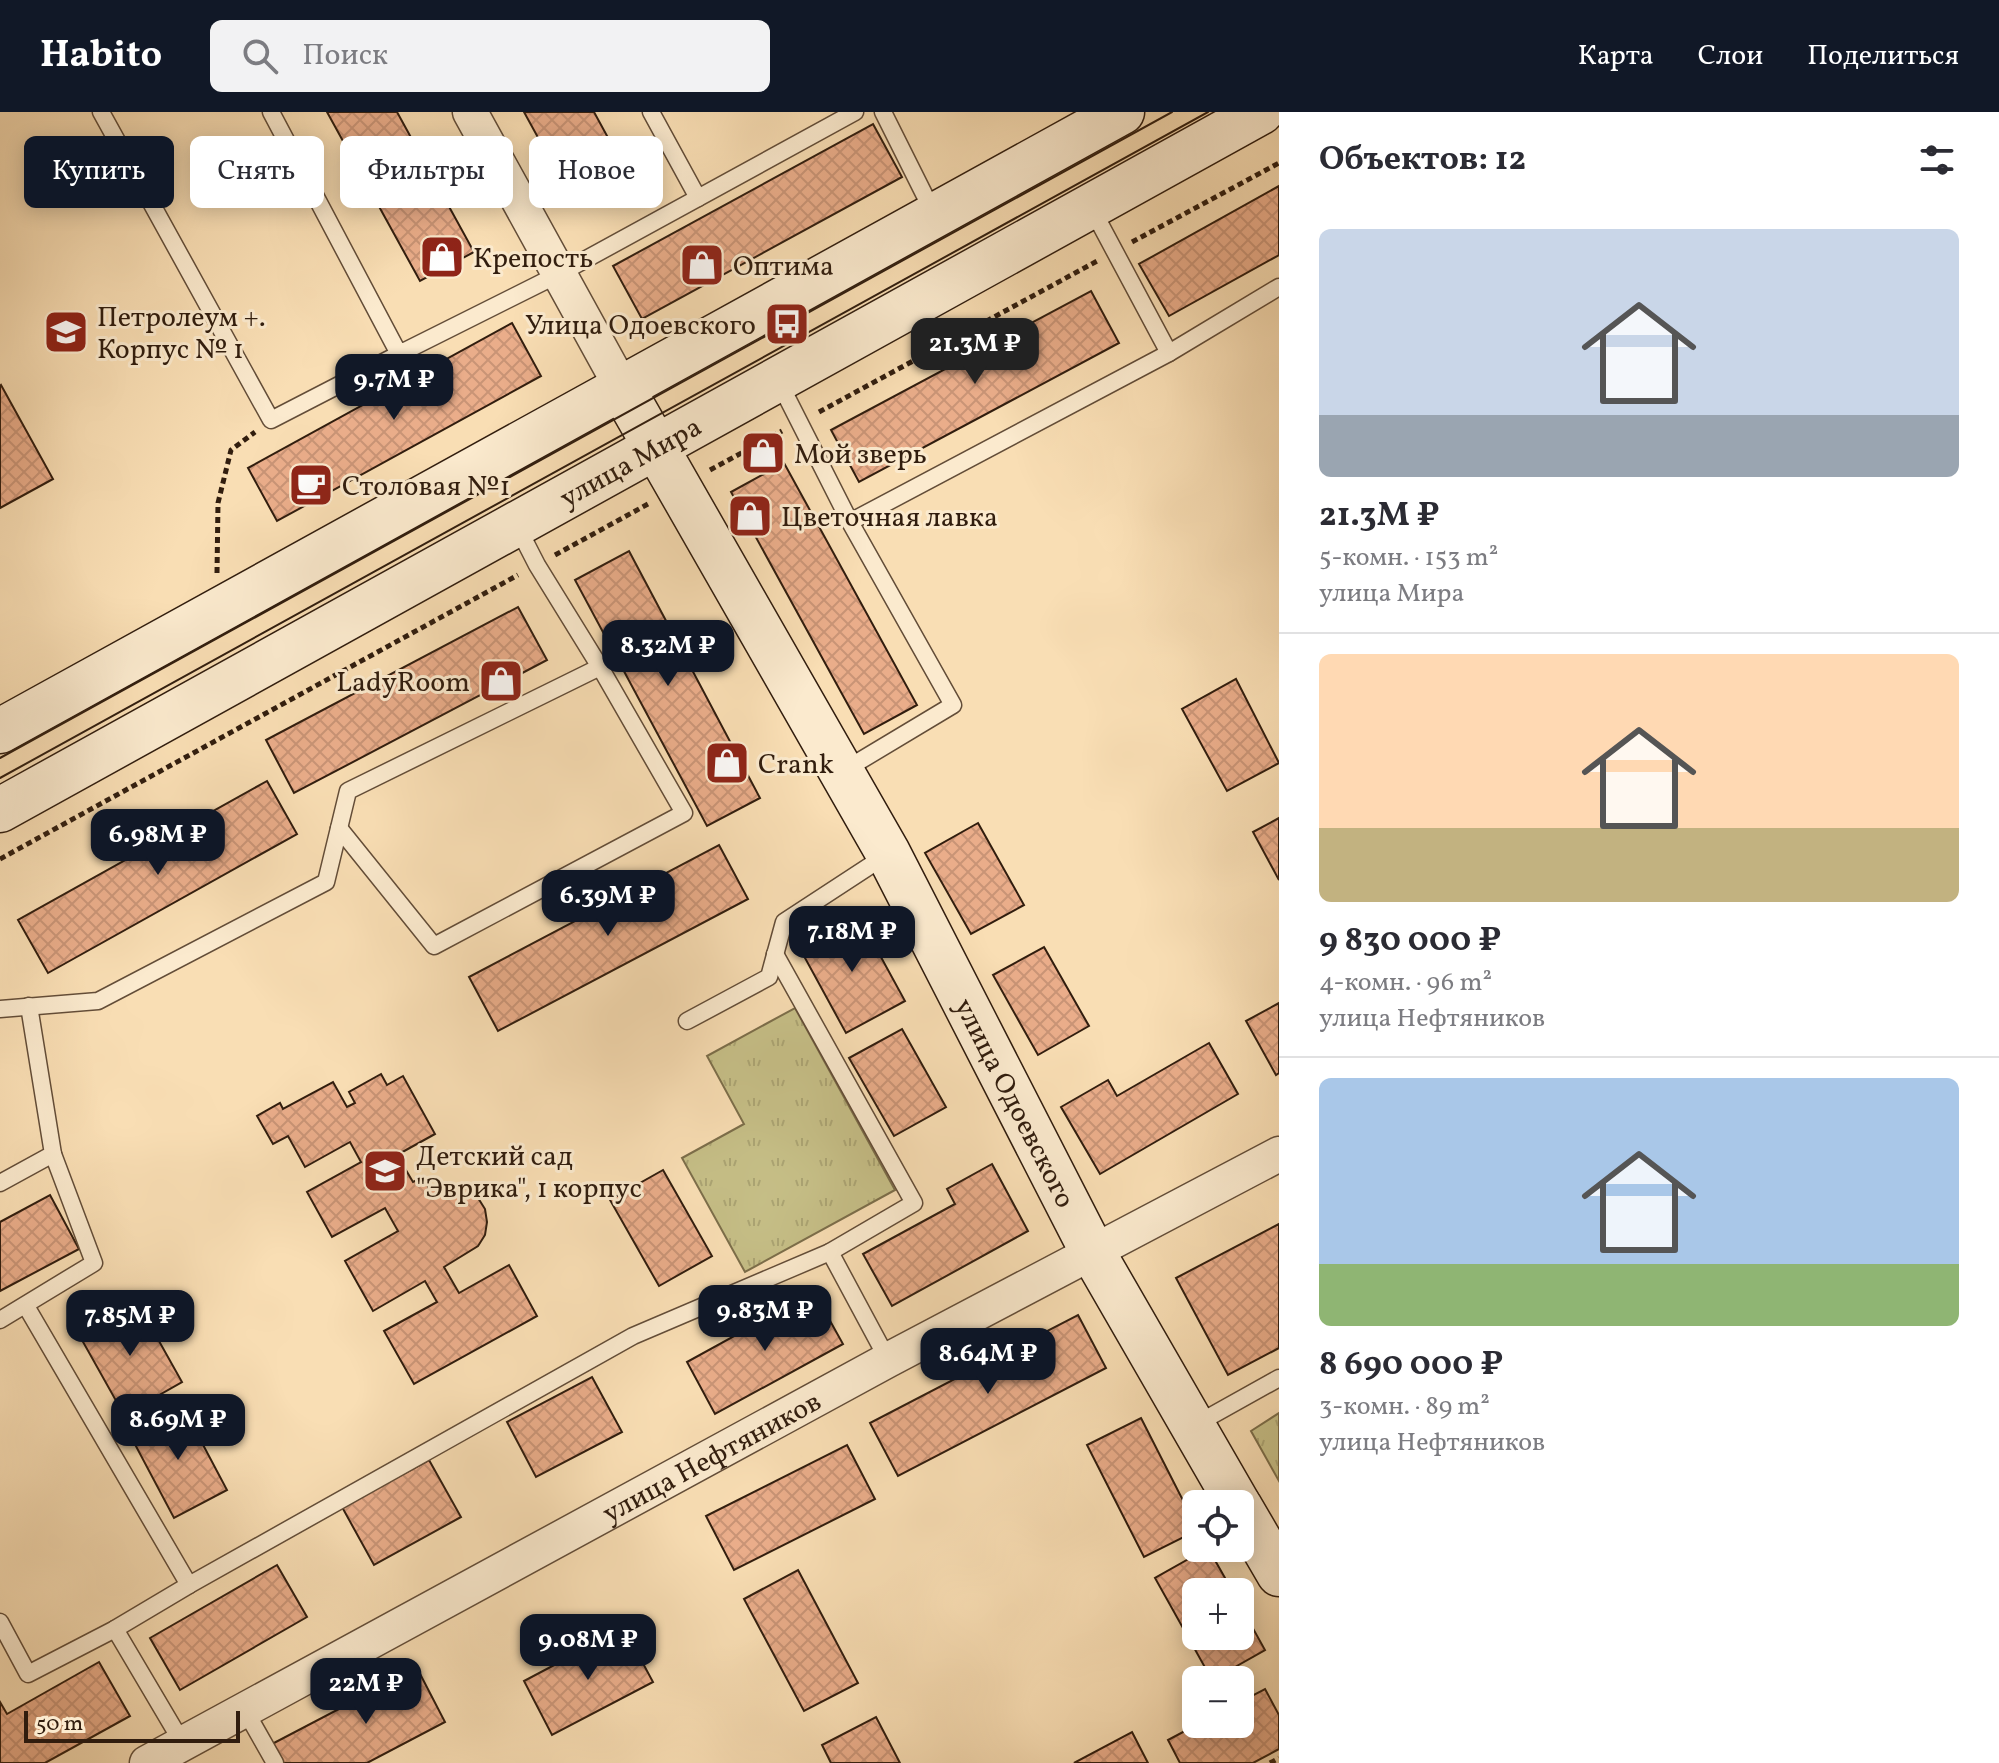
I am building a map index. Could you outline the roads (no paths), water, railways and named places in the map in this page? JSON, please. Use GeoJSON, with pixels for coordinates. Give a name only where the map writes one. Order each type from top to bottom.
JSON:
{"type":"FeatureCollection","features":[{"type":"Feature","properties":{"kind":"main road"},"geometry":{"type":"LineString","coordinates":[[0,731],[1122,112]]}},
{"type":"Feature","properties":{"kind":"main road","name":"улица Мира"},"geometry":{"type":"LineString","coordinates":[[0,810],[1261,112]]}},
{"type":"Feature","properties":{"kind":"main road","name":"улица Одоевского"},"geometry":{"type":"LineString","coordinates":[[622,388],[888,853],[1092,1251],[1230,1490]]}},
{"type":"Feature","properties":{"kind":"main road","name":"улица Одоевского"},"geometry":{"type":"LineString","coordinates":[[1254,1531],[1279,1574]]}},
{"type":"Feature","properties":{"kind":"street","name":"улица Одоевского"},"geometry":{"type":"LineString","coordinates":[[470,112],[622,388]]}},
{"type":"Feature","properties":{"kind":"street","name":"улица Нефтяников"},"geometry":{"type":"LineString","coordinates":[[147,1763],[888,1360],[1279,1154]]}},
{"type":"Feature","properties":{"kind":"lane"},"geometry":{"type":"LineString","coordinates":[[101,112],[271,420],[559,274],[855,112]]}},
{"type":"Feature","properties":{"kind":"lane"},"geometry":{"type":"LineString","coordinates":[[271,112],[399,354]]}},
{"type":"Feature","properties":{"kind":"lane"},"geometry":{"type":"LineString","coordinates":[[651,112],[698,198]]}},
{"type":"Feature","properties":{"kind":"lane"},"geometry":{"type":"LineString","coordinates":[[883,112],[935,215]]}},
{"type":"Feature","properties":{"kind":"lane"},"geometry":{"type":"LineString","coordinates":[[1090,206],[1169,353]]}},
{"type":"Feature","properties":{"kind":"lane"},"geometry":{"type":"LineString","coordinates":[[850,522],[1169,353],[1279,287]]}},
{"type":"Feature","properties":{"kind":"lane"},"geometry":{"type":"LineString","coordinates":[[777,379],[850,522],[953,705],[841,772]]}},
{"type":"Feature","properties":{"kind":"lane"},"geometry":{"type":"LineString","coordinates":[[339,828],[434,946],[684,813],[515,523]]}},
{"type":"Feature","properties":{"kind":"lane"},"geometry":{"type":"LineString","coordinates":[[0,1009],[98,1001],[326,882],[348,791],[600,667]]}},
{"type":"Feature","properties":{"kind":"lane"},"geometry":{"type":"LineString","coordinates":[[687,1021],[769,977],[784,922],[888,853]]}},
{"type":"Feature","properties":{"kind":"lane"},"geometry":{"type":"LineString","coordinates":[[0,1622],[28,1674],[115,1629],[633,1336],[830,1252],[914,1203],[775,954]]}},
{"type":"Feature","properties":{"kind":"lane"},"geometry":{"type":"LineString","coordinates":[[0,1320],[94,1263],[53,1154],[29,1006]]}},
{"type":"Feature","properties":{"kind":"lane"},"geometry":{"type":"LineString","coordinates":[[0,1183],[53,1154]]}},
{"type":"Feature","properties":{"kind":"lane"},"geometry":{"type":"LineString","coordinates":[[830,1252],[888,1360]]}},
{"type":"Feature","properties":{"kind":"lane"},"geometry":{"type":"LineString","coordinates":[[26,1306],[189,1585]]}},
{"type":"Feature","properties":{"kind":"lane"},"geometry":{"type":"LineString","coordinates":[[1193,1426],[1279,1378]]}},
{"type":"Feature","properties":{"kind":"lane"},"geometry":{"type":"LineString","coordinates":[[115,1629],[183,1744]]}},
{"type":"Feature","properties":{"kind":"lane"},"geometry":{"type":"LineString","coordinates":[[245,1710],[275,1763]]}},
{"type":"Feature","properties":{"kind":"tram line"},"geometry":{"type":"LineString","coordinates":[[0,758],[1172,112]]}},
{"type":"Feature","properties":{"kind":"tram line"},"geometry":{"type":"LineString","coordinates":[[0,778],[1208,112]]}},
{"type":"Feature","properties":{"kind":"place","name":"Крепость"},"geometry":{"type":"Point","coordinates":[442,257]}},
{"type":"Feature","properties":{"kind":"place","name":"Оптима"},"geometry":{"type":"Point","coordinates":[702,265]}},
{"type":"Feature","properties":{"kind":"place","name":"Улица Одоевского"},"geometry":{"type":"Point","coordinates":[787,324]}},
{"type":"Feature","properties":{"kind":"place","name":"Петролеум +. Корпус № 1"},"geometry":{"type":"Point","coordinates":[66,332]}},
{"type":"Feature","properties":{"kind":"place","name":"Мой зверь"},"geometry":{"type":"Point","coordinates":[763,453]}},
{"type":"Feature","properties":{"kind":"place","name":"Столовая №1"},"geometry":{"type":"Point","coordinates":[311,485]}},
{"type":"Feature","properties":{"kind":"place","name":"Цветочная лавка"},"geometry":{"type":"Point","coordinates":[750,516]}},
{"type":"Feature","properties":{"kind":"place","name":"LadyRoom"},"geometry":{"type":"Point","coordinates":[501,681]}},
{"type":"Feature","properties":{"kind":"place","name":"Crank"},"geometry":{"type":"Point","coordinates":[727,763]}},
{"type":"Feature","properties":{"kind":"place","name":"Детский сад \"Эврика\", 1 корпус"},"geometry":{"type":"Point","coordinates":[385,1171]}}]}
